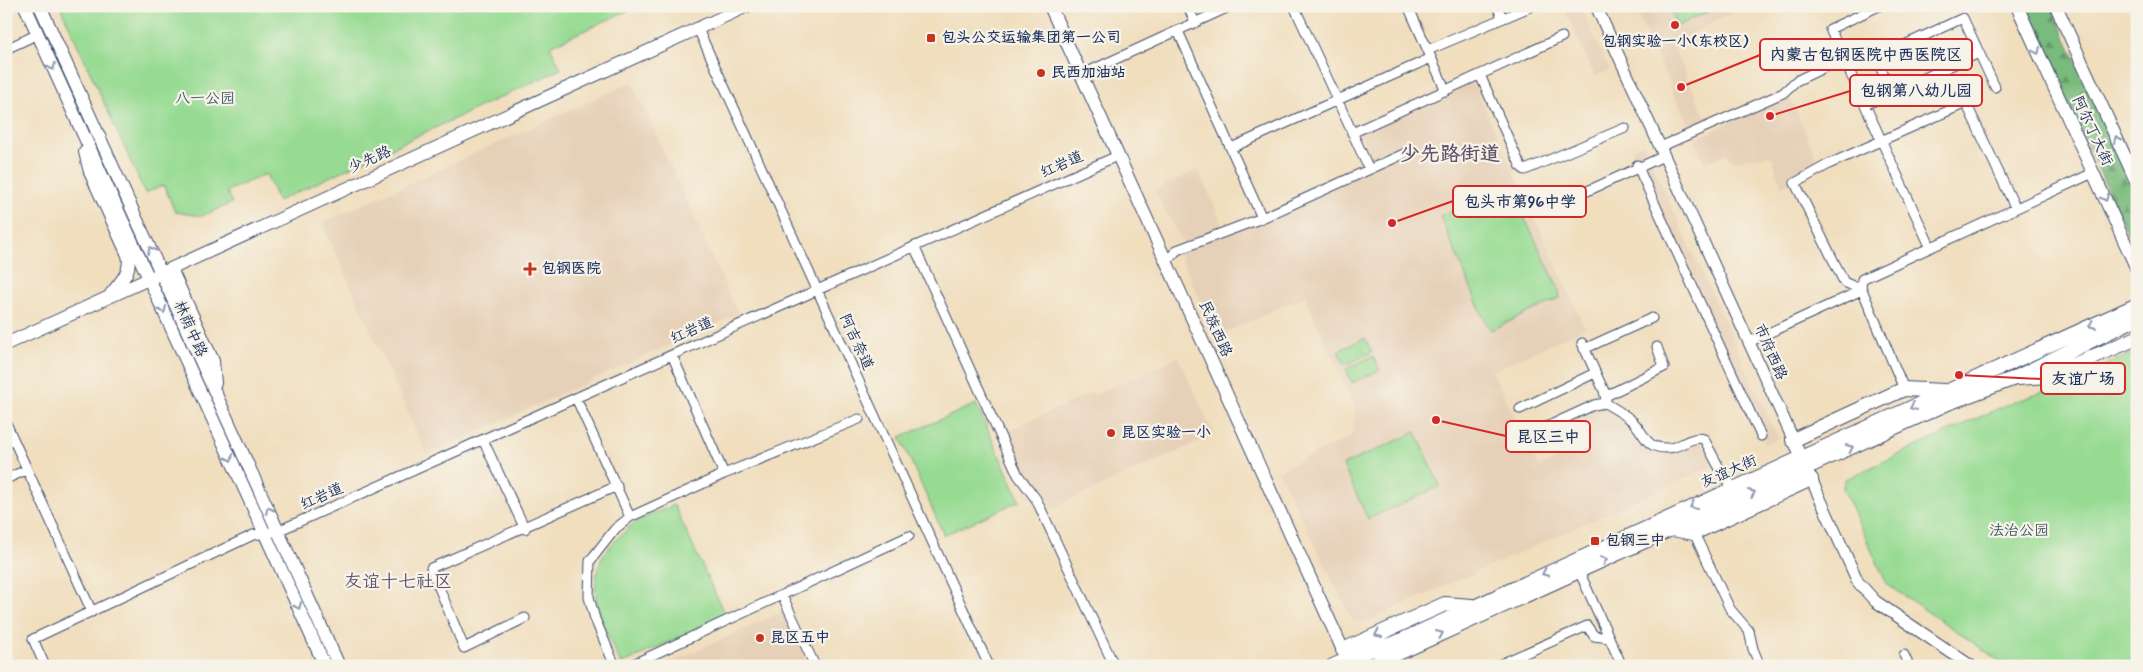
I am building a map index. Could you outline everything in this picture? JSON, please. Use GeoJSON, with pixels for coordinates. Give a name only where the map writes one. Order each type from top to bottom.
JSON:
{"type":"FeatureCollection","features":[{"type":"Feature","properties":{"kind":"main road","name":"林荫中路"},"geometry":{"type":"LineString","coordinates":[[25,6],[325,666]]}},
{"type":"Feature","properties":{"kind":"main road","name":"林荫中路"},"geometry":{"type":"LineString","coordinates":[[40,6],[166,271],[215,392],[339,666]]}},
{"type":"Feature","properties":{"kind":"main road","name":"少先路"},"geometry":{"type":"LineString","coordinates":[[6,344],[747,6]]}},
{"type":"Feature","properties":{"kind":"main road","name":"民族西路"},"geometry":{"type":"LineString","coordinates":[[1050,6],[1347,658]]}},
{"type":"Feature","properties":{"kind":"main road","name":"阿尔丁大街"},"geometry":{"type":"LineString","coordinates":[[2017,6],[2137,269]]}},
{"type":"Feature","properties":{"kind":"main road","name":"阿尔丁大街"},"geometry":{"type":"LineString","coordinates":[[2056,6],[2137,183]]}},
{"type":"Feature","properties":{"kind":"main road"},"geometry":{"type":"LineString","coordinates":[[83,134],[90,172],[130,265],[128,272],[108,297]]}},
{"type":"Feature","properties":{"kind":"main road","name":"友谊大街"},"geometry":{"type":"LineString","coordinates":[[1370,666],[1394,649],[1473,606],[1733,487],[1806,469],[1947,391],[2137,305]]}},
{"type":"Feature","properties":{"kind":"main road","name":"友谊大街"},"geometry":{"type":"LineString","coordinates":[[1333,666],[1347,658],[1367,651],[1394,649],[1579,571],[1948,403],[2015,378],[2137,318]]}},
{"type":"Feature","properties":{"kind":"main road"},"geometry":{"type":"LineString","coordinates":[[2015,378],[2048,376],[2137,338]]}},
{"type":"Feature","properties":{"kind":"main road"},"geometry":{"type":"LineString","coordinates":[[1793,440],[1904,389],[1947,391]]}},
{"type":"Feature","properties":{"kind":"main road"},"geometry":{"type":"LineString","coordinates":[[1672,529],[1694,532],[1806,469]]}},
{"type":"Feature","properties":{"kind":"main road"},"geometry":{"type":"LineString","coordinates":[[1347,658],[1445,604],[1473,606]]}},
{"type":"Feature","properties":{"kind":"street"},"geometry":{"type":"LineString","coordinates":[[1188,6],[1195,23]]}},
{"type":"Feature","properties":{"kind":"street"},"geometry":{"type":"LineString","coordinates":[[1081,75],[1231,6]]}},
{"type":"Feature","properties":{"kind":"street"},"geometry":{"type":"LineString","coordinates":[[1294,6],[1369,169]]}},
{"type":"Feature","properties":{"kind":"street"},"geometry":{"type":"LineString","coordinates":[[1408,6],[1446,91]]}},
{"type":"Feature","properties":{"kind":"street"},"geometry":{"type":"LineString","coordinates":[[1497,6],[1502,17]]}},
{"type":"Feature","properties":{"kind":"street"},"geometry":{"type":"LineString","coordinates":[[1231,148],[1337,100],[1502,17],[1532,6]]}},
{"type":"Feature","properties":{"kind":"street","name":"市府西路"},"geometry":{"type":"LineString","coordinates":[[1596,6],[1853,572],[1866,593],[1971,666]]}},
{"type":"Feature","properties":{"kind":"street"},"geometry":{"type":"LineString","coordinates":[[1879,6],[1830,28],[1930,246]]}},
{"type":"Feature","properties":{"kind":"street"},"geometry":{"type":"LineString","coordinates":[[1892,93],[1876,58],[1963,18],[1995,87]]}},
{"type":"Feature","properties":{"kind":"street","name":"阿吉奈道"},"geometry":{"type":"LineString","coordinates":[[698,29],[989,666]]}},
{"type":"Feature","properties":{"kind":"street"},"geometry":{"type":"LineString","coordinates":[[1178,31],[1262,218]]}},
{"type":"Feature","properties":{"kind":"street"},"geometry":{"type":"LineString","coordinates":[[6,48],[38,34]]}},
{"type":"Feature","properties":{"kind":"street"},"geometry":{"type":"LineString","coordinates":[[1352,133],[1562,37]]}},
{"type":"Feature","properties":{"kind":"street"},"geometry":{"type":"LineString","coordinates":[[1865,105],[1979,53]]}},
{"type":"Feature","properties":{"kind":"street"},"geometry":{"type":"LineString","coordinates":[[1548,209],[1638,166],[1662,152],[1783,92],[1796,81],[1844,58]]}},
{"type":"Feature","properties":{"kind":"street"},"geometry":{"type":"LineString","coordinates":[[1480,75],[1520,167],[1525,170],[1624,128]]}},
{"type":"Feature","properties":{"kind":"street"},"geometry":{"type":"LineString","coordinates":[[1862,290],[1844,282],[1795,183],[1882,141],[1966,104],[2015,207]]}},
{"type":"Feature","properties":{"kind":"street"},"geometry":{"type":"LineString","coordinates":[[1167,261],[1177,250],[1262,218],[1408,152]]}},
{"type":"Feature","properties":{"kind":"street","name":"红岩道"},"geometry":{"type":"LineString","coordinates":[[45,666],[33,639],[253,536],[278,532],[1117,156]]}},
{"type":"Feature","properties":{"kind":"street"},"geometry":{"type":"LineString","coordinates":[[1638,166],[1761,436]]}},
{"type":"Feature","properties":{"kind":"street"},"geometry":{"type":"LineString","coordinates":[[1904,389],[1862,290],[1861,281],[1864,276],[2093,173]]}},
{"type":"Feature","properties":{"kind":"street"},"geometry":{"type":"LineString","coordinates":[[914,246],[1018,475],[1036,498],[1111,659],[1115,664],[1122,666]]}},
{"type":"Feature","properties":{"kind":"street"},"geometry":{"type":"LineString","coordinates":[[1749,342],[1862,290]]}},
{"type":"Feature","properties":{"kind":"street"},"geometry":{"type":"LineString","coordinates":[[1652,318],[1583,346],[1596,373],[1605,399],[1635,423],[1644,438],[1655,446],[1673,448],[1695,439],[1704,439],[1722,473],[1733,487]]}},
{"type":"Feature","properties":{"kind":"street"},"geometry":{"type":"LineString","coordinates":[[1533,433],[1594,405],[1664,368],[1657,347]]}},
{"type":"Feature","properties":{"kind":"street"},"geometry":{"type":"LineString","coordinates":[[672,355],[724,474]]}},
{"type":"Feature","properties":{"kind":"street"},"geometry":{"type":"LineString","coordinates":[[1520,408],[1596,373]]}},
{"type":"Feature","properties":{"kind":"street"},"geometry":{"type":"LineString","coordinates":[[576,398],[630,518]]}},
{"type":"Feature","properties":{"kind":"street"},"geometry":{"type":"LineString","coordinates":[[615,666],[594,619],[589,597],[590,560],[615,529],[630,518],[724,474],[860,418]]}},
{"type":"Feature","properties":{"kind":"street"},"geometry":{"type":"LineString","coordinates":[[6,423],[92,612]]}},
{"type":"Feature","properties":{"kind":"street"},"geometry":{"type":"LineString","coordinates":[[483,440],[525,529]]}},
{"type":"Feature","properties":{"kind":"street"},"geometry":{"type":"LineString","coordinates":[[6,479],[26,470]]}},
{"type":"Feature","properties":{"kind":"street"},"geometry":{"type":"LineString","coordinates":[[525,618],[464,648],[431,568],[525,529],[617,486]]}},
{"type":"Feature","properties":{"kind":"street"},"geometry":{"type":"LineString","coordinates":[[1694,532],[1730,609],[1749,631],[1753,649],[1760,666]]}},
{"type":"Feature","properties":{"kind":"street"},"geometry":{"type":"LineString","coordinates":[[629,666],[909,536]]}},
{"type":"Feature","properties":{"kind":"street"},"geometry":{"type":"LineString","coordinates":[[1579,571],[1622,666]]}},
{"type":"Feature","properties":{"kind":"street"},"geometry":{"type":"LineString","coordinates":[[782,595],[815,666]]}},
{"type":"Feature","properties":{"kind":"street"},"geometry":{"type":"LineString","coordinates":[[1496,666],[1587,626],[1594,636],[1609,638]]}},
{"type":"Feature","properties":{"kind":"street"},"geometry":{"type":"LineString","coordinates":[[1904,655],[1908,666]]}},
{"type":"Feature","properties":{"kind":"shaded area"},"geometry":{"type":"Polygon","coordinates":[[[1563,6],[1580,6],[1609,70],[1595,77],[1563,6]]]}},
{"type":"Feature","properties":{"kind":"shaded area","name":"包钢实验一小(东校区)"},"geometry":{"type":"Polygon","coordinates":[[[1634,6],[1743,6],[1672,44],[1707,121],[1690,129],[1634,6]]]}},
{"type":"Feature","properties":{"kind":"shaded area"},"geometry":{"type":"Polygon","coordinates":[[[1470,76],[1585,328],[1492,371],[1539,467],[1569,453],[1557,425],[1604,404],[1614,414],[1628,420],[1647,446],[1700,441],[1715,465],[1363,623],[1353,621],[1278,471],[1348,438],[1354,431],[1355,407],[1305,296],[1217,336],[1179,254],[1187,250],[1154,190],[1199,170],[1224,228],[1196,245],[1373,164],[1357,128],[1470,76]]]}},
{"type":"Feature","properties":{"kind":"shaded area","name":"包钢医院"},"geometry":{"type":"Polygon","coordinates":[[[632,82],[738,314],[427,455],[322,223],[632,82]]]}},
{"type":"Feature","properties":{"kind":"shaded area"},"geometry":{"type":"Polygon","coordinates":[[[1788,92],[1821,168],[1781,186],[1773,159],[1767,155],[1732,161],[1726,154],[1705,163],[1695,140],[1788,92]]]}},
{"type":"Feature","properties":{"kind":"shaded area"},"geometry":{"type":"Polygon","coordinates":[[[1643,144],[1778,438],[1765,444],[1636,160],[1632,149],[1643,144]]]}},
{"type":"Feature","properties":{"kind":"shaded area","name":"昆区实验一小"},"geometry":{"type":"Polygon","coordinates":[[[1178,357],[1214,435],[1044,512],[1007,431],[1093,392],[1095,395],[1178,357]]]}},
{"type":"Feature","properties":{"kind":"shaded area","name":"昆区五中"},"geometry":{"type":"Polygon","coordinates":[[[784,611],[809,666],[663,666],[784,611]]]}},
{"type":"Feature","properties":{"kind":"green space","name":"八一公园"},"geometry":{"type":"Polygon","coordinates":[[[60,6],[638,6],[550,46],[561,69],[278,201],[266,174],[227,191],[232,203],[202,216],[175,212],[164,185],[145,193],[60,6]]]}},
{"type":"Feature","properties":{"kind":"green space"},"geometry":{"type":"Polygon","coordinates":[[[1668,6],[1720,6],[1677,26],[1668,6]]]}},
{"type":"Feature","properties":{"kind":"green space"},"geometry":{"type":"Polygon","coordinates":[[[2024,6],[2051,6],[2137,195],[2136,252],[2024,6]]]}},
{"type":"Feature","properties":{"kind":"green space"},"geometry":{"type":"Polygon","coordinates":[[[1508,184],[1558,287],[1560,298],[1491,330],[1485,321],[1440,216],[1508,184]]]}},
{"type":"Feature","properties":{"kind":"green space"},"geometry":{"type":"Polygon","coordinates":[[[1365,338],[1372,352],[1345,365],[1338,351],[1365,338]]]}},
{"type":"Feature","properties":{"kind":"green space","name":"法治公园"},"geometry":{"type":"Polygon","coordinates":[[[2137,351],[2137,666],[2007,666],[1887,584],[1843,489],[1844,480],[2006,405],[2055,388],[2137,351]]]}},
{"type":"Feature","properties":{"kind":"green space"},"geometry":{"type":"Polygon","coordinates":[[[1373,356],[1380,370],[1352,383],[1346,369],[1373,356]]]}},
{"type":"Feature","properties":{"kind":"green space"},"geometry":{"type":"Polygon","coordinates":[[[976,404],[1020,501],[944,535],[900,437],[976,404]]]}},
{"type":"Feature","properties":{"kind":"green space"},"geometry":{"type":"Polygon","coordinates":[[[1416,432],[1440,486],[1368,519],[1343,465],[1416,432]]]}},
{"type":"Feature","properties":{"kind":"green space"},"geometry":{"type":"Polygon","coordinates":[[[674,505],[724,613],[723,618],[621,664],[606,632],[596,599],[595,583],[598,568],[605,553],[631,525],[674,505]]]}},
{"type":"Feature","properties":{"kind":"place","name":"包钢实验一小(东校区)"},"geometry":{"type":"Point","coordinates":[1675,25]}},
{"type":"Feature","properties":{"kind":"place","name":"包头公交运输集团第一公司"},"geometry":{"type":"Point","coordinates":[931,38]}},
{"type":"Feature","properties":{"kind":"place","name":"民西加油站"},"geometry":{"type":"Point","coordinates":[1041,73]}},
{"type":"Feature","properties":{"kind":"place","name":"内蒙古包钢医院中西医院区"},"geometry":{"type":"Point","coordinates":[1681,87]}},
{"type":"Feature","properties":{"kind":"place","name":"包钢第八幼儿园"},"geometry":{"type":"Point","coordinates":[1770,116]}},
{"type":"Feature","properties":{"kind":"place","name":"包头市第96中学"},"geometry":{"type":"Point","coordinates":[1392,223]}},
{"type":"Feature","properties":{"kind":"place","name":"包钢医院"},"geometry":{"type":"Point","coordinates":[530,269]}},
{"type":"Feature","properties":{"kind":"place","name":"友谊广场"},"geometry":{"type":"Point","coordinates":[1959,375]}},
{"type":"Feature","properties":{"kind":"place","name":"昆区三中"},"geometry":{"type":"Point","coordinates":[1436,420]}},
{"type":"Feature","properties":{"kind":"place","name":"昆区实验一小"},"geometry":{"type":"Point","coordinates":[1111,433]}},
{"type":"Feature","properties":{"kind":"place","name":"包钢三中"},"geometry":{"type":"Point","coordinates":[1595,541]}},
{"type":"Feature","properties":{"kind":"place","name":"昆区五中"},"geometry":{"type":"Point","coordinates":[760,638]}},
{"type":"Feature","properties":{"kind":"district","name":"少先路街道"},"geometry":{"type":"Point","coordinates":[1450,154]}},
{"type":"Feature","properties":{"kind":"district","name":"友谊十七社区"},"geometry":{"type":"Point","coordinates":[398,582]}}]}
